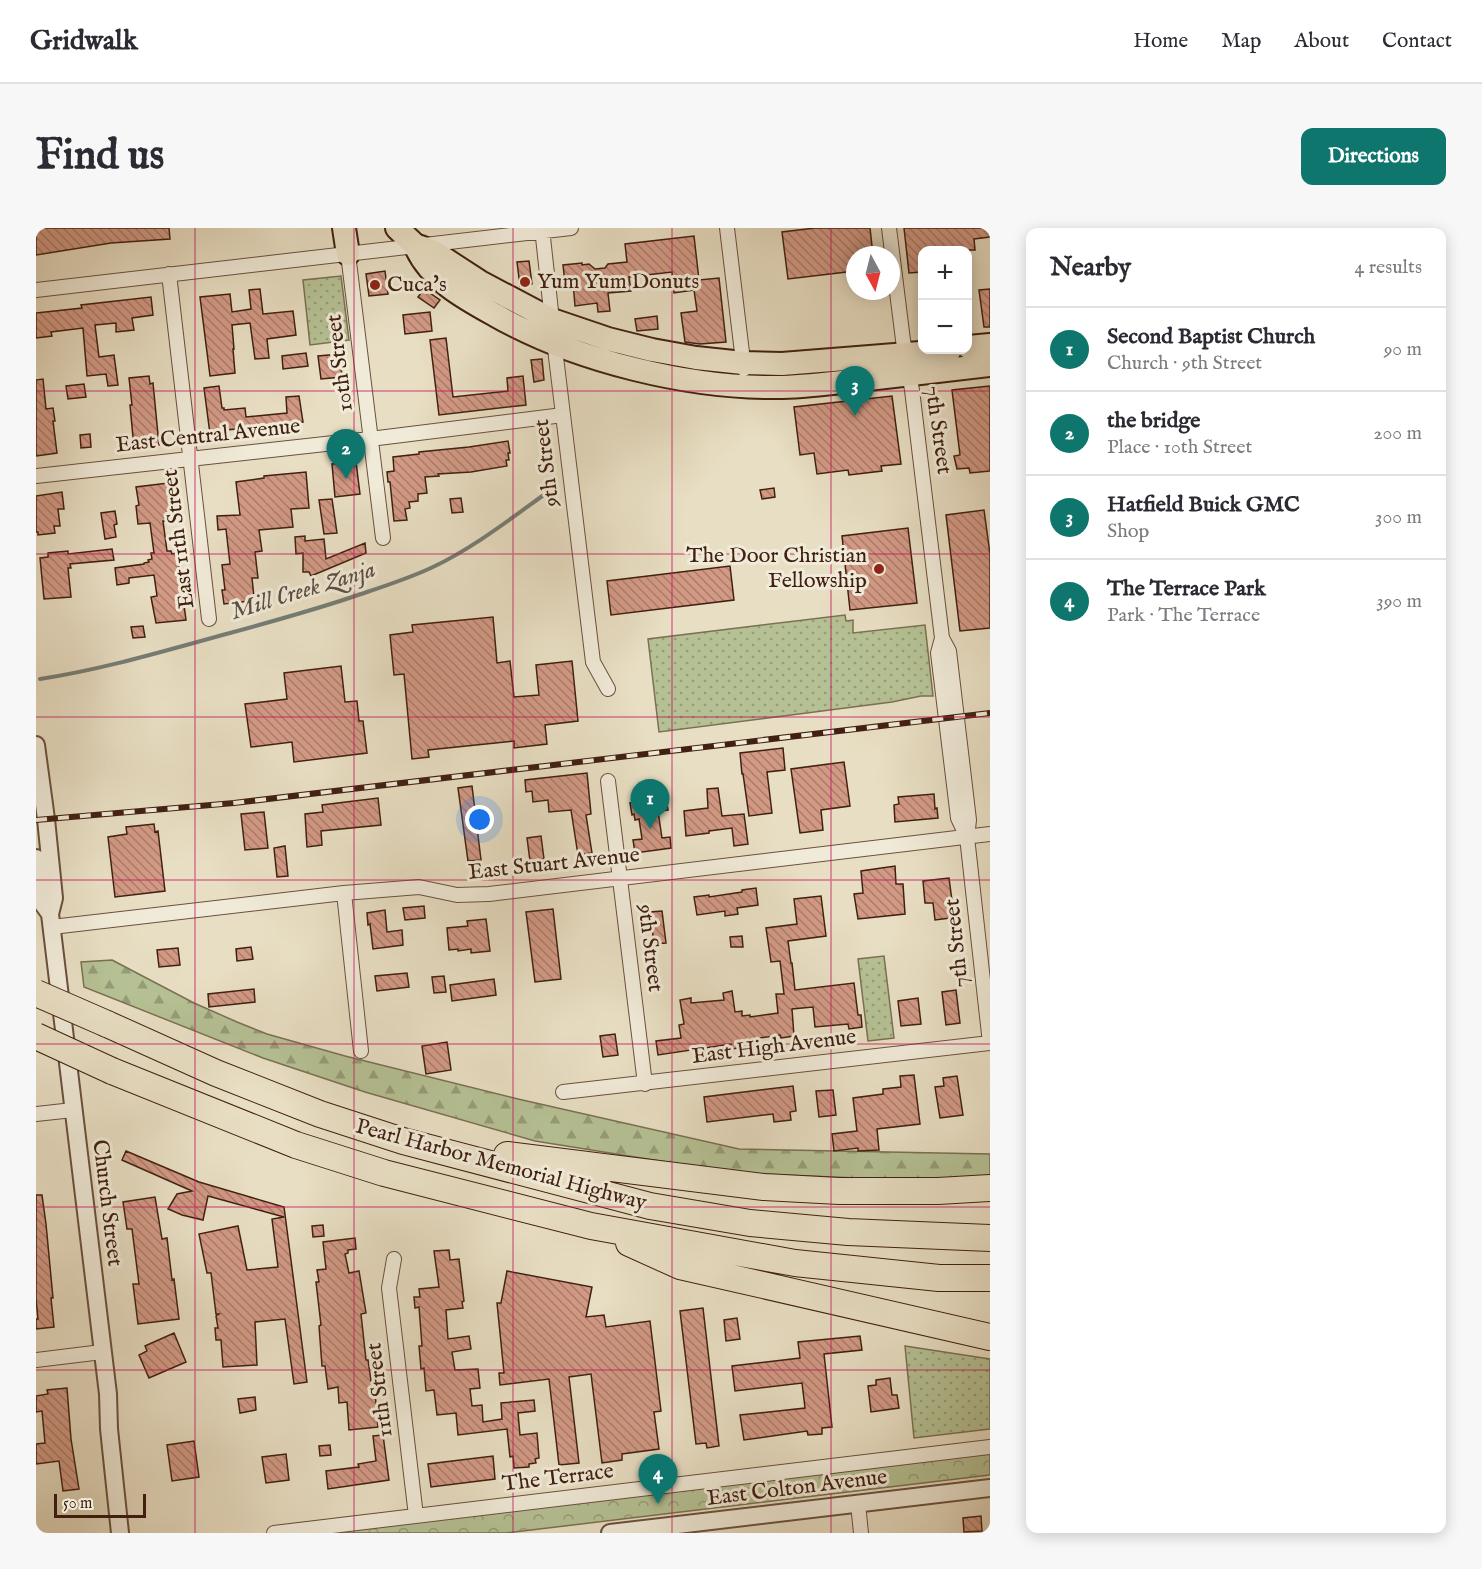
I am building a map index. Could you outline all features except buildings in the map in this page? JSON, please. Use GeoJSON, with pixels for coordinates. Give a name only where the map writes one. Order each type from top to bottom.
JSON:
{"type":"FeatureCollection","features":[{"type":"Feature","properties":{"kind":"highway","name":"Pearl Harbor Memorial Highway"},"geometry":{"type":"LineString","coordinates":[[36,993],[216,1073],[320,1113],[403,1141],[650,1206],[750,1223],[849,1232],[990,1238]]}},
{"type":"Feature","properties":{"kind":"highway","name":"Pearl Harbor Memorial Highway"},"geometry":{"type":"LineString","coordinates":[[36,1036],[112,1071],[296,1145],[384,1173],[591,1226],[795,1263],[939,1278],[990,1278]]}},
{"type":"Feature","properties":{"kind":"highway"},"geometry":{"type":"LineString","coordinates":[[403,1141],[764,1187],[838,1191],[938,1191],[990,1188]]}},
{"type":"Feature","properties":{"kind":"highway"},"geometry":{"type":"LineString","coordinates":[[591,1226],[681,1266],[990,1337]]}},
{"type":"Feature","properties":{"kind":"main road"},"geometry":{"type":"LineString","coordinates":[[345,228],[348,254]]}},
{"type":"Feature","properties":{"kind":"main road"},"geometry":{"type":"LineString","coordinates":[[397,228],[415,245],[426,265],[438,279],[473,303],[514,326],[554,343],[625,367],[696,381],[782,387],[814,385],[907,364],[938,354]]}},
{"type":"Feature","properties":{"kind":"main road"},"geometry":{"type":"LineString","coordinates":[[415,245],[434,252],[480,282],[552,320],[652,351],[743,363],[990,365]]}},
{"type":"Feature","properties":{"kind":"main road"},"geometry":{"type":"LineString","coordinates":[[972,347],[990,345]]}},
{"type":"Feature","properties":{"kind":"street"},"geometry":{"type":"LineString","coordinates":[[36,290],[571,228]]}},
{"type":"Feature","properties":{"kind":"street"},"geometry":{"type":"LineString","coordinates":[[727,228],[745,386]]}},
{"type":"Feature","properties":{"kind":"street","name":"7th Street"},"geometry":{"type":"LineString","coordinates":[[889,228],[913,396],[942,638],[938,653],[958,818],[966,837],[990,1044]]}},
{"type":"Feature","properties":{"kind":"street","name":"9th Street"},"geometry":{"type":"LineString","coordinates":[[542,230],[593,662],[608,688]]}},
{"type":"Feature","properties":{"kind":"street","name":"10th Street"},"geometry":{"type":"LineString","coordinates":[[348,254],[383,538]]}},
{"type":"Feature","properties":{"kind":"street","name":"East 11th Street"},"geometry":{"type":"LineString","coordinates":[[169,274],[209,619]]}},
{"type":"Feature","properties":{"kind":"street","name":"East Central Avenue"},"geometry":{"type":"LineString","coordinates":[[36,476],[563,416]]}},
{"type":"Feature","properties":{"kind":"street","name":"Church Street"},"geometry":{"type":"LineString","coordinates":[[36,745],[54,898],[51,921],[108,1395],[109,1429],[120,1533]]}},
{"type":"Feature","properties":{"kind":"street","name":"9th Street"},"geometry":{"type":"LineString","coordinates":[[608,781],[645,1084]]}},
{"type":"Feature","properties":{"kind":"street","name":"East Stuart Avenue"},"geometry":{"type":"LineString","coordinates":[[51,921],[419,887],[457,895],[473,895],[990,834]]}},
{"type":"Feature","properties":{"kind":"street","name":"Church Street"},"geometry":{"type":"LineString","coordinates":[[36,858],[40,900],[51,921]]}},
{"type":"Feature","properties":{"kind":"street"},"geometry":{"type":"LineString","coordinates":[[344,893],[361,1051]]}},
{"type":"Feature","properties":{"kind":"street","name":"East High Avenue"},"geometry":{"type":"LineString","coordinates":[[563,1092],[990,1044]]}},
{"type":"Feature","properties":{"kind":"street"},"geometry":{"type":"LineString","coordinates":[[36,1114],[73,1110]]}},
{"type":"Feature","properties":{"kind":"street","name":"11th Street"},"geometry":{"type":"LineString","coordinates":[[394,1259],[389,1288],[416,1516]]}},
{"type":"Feature","properties":{"kind":"street"},"geometry":{"type":"LineString","coordinates":[[36,1360],[102,1352]]}},
{"type":"Feature","properties":{"kind":"street","name":"The Terrace"},"geometry":{"type":"LineString","coordinates":[[274,1533],[990,1447]]}},
{"type":"Feature","properties":{"kind":"street","name":"East Colton Avenue"},"geometry":{"type":"LineString","coordinates":[[610,1533],[677,1529],[990,1488]]}},
{"type":"Feature","properties":{"kind":"street"},"geometry":{"type":"LineString","coordinates":[[858,1504],[861,1533]]}},
{"type":"Feature","properties":{"kind":"green space"},"geometry":{"type":"Polygon","coordinates":[[[341,276],[349,340],[310,345],[303,280],[341,276]]]}},
{"type":"Feature","properties":{"kind":"green space"},"geometry":{"type":"Polygon","coordinates":[[[845,615],[846,621],[853,620],[853,633],[925,625],[933,696],[659,732],[648,639],[845,615]]]}},
{"type":"Feature","properties":{"kind":"green space"},"geometry":{"type":"Polygon","coordinates":[[[884,956],[894,1038],[868,1041],[858,959],[884,956]]]}},
{"type":"Feature","properties":{"kind":"green space"},"geometry":{"type":"Polygon","coordinates":[[[112,960],[194,1003],[267,1034],[518,1099],[739,1149],[990,1154],[990,1178],[946,1180],[735,1173],[535,1141],[365,1092],[263,1058],[84,987],[81,962],[112,960]]]}},
{"type":"Feature","properties":{"kind":"green space"},"geometry":{"type":"Polygon","coordinates":[[[905,1346],[990,1359],[990,1429],[914,1438],[905,1346]]]}},
{"type":"Feature","properties":{"kind":"green space"},"geometry":{"type":"Polygon","coordinates":[[[990,1453],[990,1475],[506,1533],[329,1533],[990,1453]]]}},
{"type":"Feature","properties":{"kind":"waterway","name":"Mill Creek Zanja"},"geometry":{"type":"LineString","coordinates":[[40,679],[112,665],[329,605],[406,578],[465,550],[555,487]]}},
{"type":"Feature","properties":{"kind":"railway"},"geometry":{"type":"LineString","coordinates":[[36,820],[234,803],[990,713]]}},
{"type":"Feature","properties":{"kind":"place","name":"Yum Yum Donuts"},"geometry":{"type":"Point","coordinates":[525,282]}},
{"type":"Feature","properties":{"kind":"place","name":"Cuca's"},"geometry":{"type":"Point","coordinates":[375,285]}},
{"type":"Feature","properties":{"kind":"place","name":"Hatfield Buick GMC"},"geometry":{"type":"Point","coordinates":[855,416]}},
{"type":"Feature","properties":{"kind":"place","name":"the bridge"},"geometry":{"type":"Point","coordinates":[346,479]}},
{"type":"Feature","properties":{"kind":"place","name":"The Door Christian Fellowship"},"geometry":{"type":"Point","coordinates":[879,569]}},
{"type":"Feature","properties":{"kind":"place","name":"Second Baptist Church"},"geometry":{"type":"Point","coordinates":[650,829]}},
{"type":"Feature","properties":{"kind":"place","name":"The Terrace Park"},"geometry":{"type":"Point","coordinates":[658,1504]}}]}
